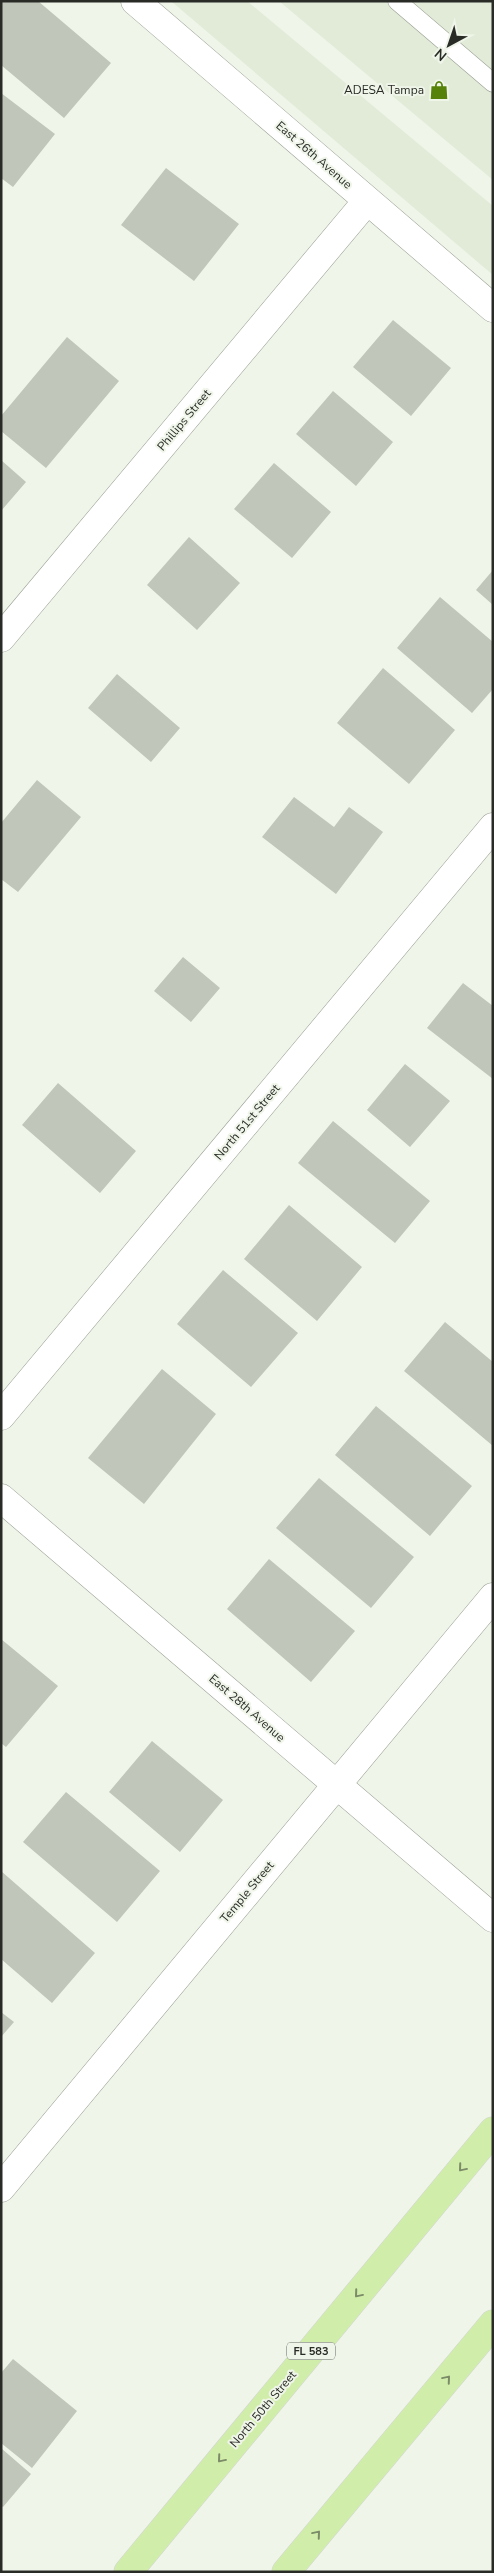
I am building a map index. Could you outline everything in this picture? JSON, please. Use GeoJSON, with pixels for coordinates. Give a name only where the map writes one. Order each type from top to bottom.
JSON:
{"type":"FeatureCollection","features":[{"type":"Feature","properties":{"kind":"main road","name":"North 50th Street"},"geometry":{"type":"LineString","coordinates":[[128,2572],[493,2131]]}},
{"type":"Feature","properties":{"kind":"main road"},"geometry":{"type":"LineString","coordinates":[[286,2572],[493,2324]]}},
{"type":"Feature","properties":{"kind":"street","name":"East 26th Avenue"},"geometry":{"type":"LineString","coordinates":[[135,1],[493,308]]}},
{"type":"Feature","properties":{"kind":"street","name":"Phillips Street"},"geometry":{"type":"LineString","coordinates":[[1,638],[367,201]]}},
{"type":"Feature","properties":{"kind":"street","name":"North 51st Street"},"geometry":{"type":"LineString","coordinates":[[1,1416],[493,827]]}},
{"type":"Feature","properties":{"kind":"street","name":"East 28th Avenue"},"geometry":{"type":"LineString","coordinates":[[1,1498],[493,1918]]}},
{"type":"Feature","properties":{"kind":"street","name":"Temple Street"},"geometry":{"type":"LineString","coordinates":[[1,2188],[493,1597]]}},
{"type":"Feature","properties":{"kind":"lane"},"geometry":{"type":"LineString","coordinates":[[397,1],[493,83]]}},
{"type":"Feature","properties":{"kind":"shaded area"},"geometry":{"type":"Polygon","coordinates":[[[171,1],[247,1],[493,206],[493,275],[171,1]]]}},
{"type":"Feature","properties":{"kind":"shaded area","name":"ADESA Tampa"},"geometry":{"type":"Polygon","coordinates":[[[279,1],[493,1],[493,180],[279,1]]]}},
{"type":"Feature","properties":{"kind":"building"},"geometry":{"type":"Polygon","coordinates":[[[1,1],[38,1],[111,63],[64,118],[1,65],[1,1]]]}},
{"type":"Feature","properties":{"kind":"building"},"geometry":{"type":"Polygon","coordinates":[[[1,93],[55,134],[13,187],[1,178],[1,93]]]}},
{"type":"Feature","properties":{"kind":"building"},"geometry":{"type":"Polygon","coordinates":[[[166,168],[239,224],[194,281],[121,225],[166,168]]]}},
{"type":"Feature","properties":{"kind":"building"},"geometry":{"type":"Polygon","coordinates":[[[393,320],[451,368],[411,416],[353,367],[393,320]]]}},
{"type":"Feature","properties":{"kind":"building"},"geometry":{"type":"Polygon","coordinates":[[[67,337],[119,381],[46,468],[1,431],[1,416],[67,337]]]}},
{"type":"Feature","properties":{"kind":"building"},"geometry":{"type":"Polygon","coordinates":[[[333,391],[393,442],[356,486],[296,434],[333,391]]]}},
{"type":"Feature","properties":{"kind":"building"},"geometry":{"type":"Polygon","coordinates":[[[1,460],[26,482],[1,511],[1,460]]]}},
{"type":"Feature","properties":{"kind":"building"},"geometry":{"type":"Polygon","coordinates":[[[274,463],[331,512],[292,558],[234,509],[274,463]]]}},
{"type":"Feature","properties":{"kind":"building"},"geometry":{"type":"Polygon","coordinates":[[[189,537],[240,583],[197,630],[147,585],[189,537]]]}},
{"type":"Feature","properties":{"kind":"building"},"geometry":{"type":"Polygon","coordinates":[[[493,570],[493,605],[476,590],[493,570]]]}},
{"type":"Feature","properties":{"kind":"building"},"geometry":{"type":"Polygon","coordinates":[[[440,597],[493,642],[493,689],[472,713],[397,648],[440,597]]]}},
{"type":"Feature","properties":{"kind":"building"},"geometry":{"type":"Polygon","coordinates":[[[383,668],[455,730],[409,784],[337,723],[383,668]]]}},
{"type":"Feature","properties":{"kind":"building"},"geometry":{"type":"Polygon","coordinates":[[[117,674],[180,728],[151,762],[88,708],[117,674]]]}},
{"type":"Feature","properties":{"kind":"building"},"geometry":{"type":"Polygon","coordinates":[[[37,780],[81,817],[18,892],[1,879],[1,823],[37,780]]]}},
{"type":"Feature","properties":{"kind":"building"},"geometry":{"type":"Polygon","coordinates":[[[294,797],[334,827],[349,807],[383,832],[336,894],[262,837],[294,797]]]}},
{"type":"Feature","properties":{"kind":"building"},"geometry":{"type":"Polygon","coordinates":[[[183,957],[220,988],[191,1022],[154,991],[183,957]]]}},
{"type":"Feature","properties":{"kind":"building"},"geometry":{"type":"Polygon","coordinates":[[[463,983],[493,1006],[493,1079],[427,1028],[463,983]]]}},
{"type":"Feature","properties":{"kind":"building"},"geometry":{"type":"Polygon","coordinates":[[[405,1064],[450,1101],[410,1147],[367,1110],[405,1064]]]}},
{"type":"Feature","properties":{"kind":"building"},"geometry":{"type":"Polygon","coordinates":[[[58,1083],[136,1151],[100,1193],[22,1125],[58,1083]]]}},
{"type":"Feature","properties":{"kind":"building"},"geometry":{"type":"Polygon","coordinates":[[[333,1121],[430,1201],[395,1243],[298,1163],[333,1121]]]}},
{"type":"Feature","properties":{"kind":"building"},"geometry":{"type":"Polygon","coordinates":[[[289,1205],[362,1267],[317,1321],[244,1259],[289,1205]]]}},
{"type":"Feature","properties":{"kind":"building"},"geometry":{"type":"Polygon","coordinates":[[[223,1270],[298,1333],[251,1387],[177,1324],[223,1270]]]}},
{"type":"Feature","properties":{"kind":"building"},"geometry":{"type":"Polygon","coordinates":[[[445,1322],[493,1362],[493,1446],[404,1371],[445,1322]]]}},
{"type":"Feature","properties":{"kind":"building"},"geometry":{"type":"Polygon","coordinates":[[[162,1369],[216,1414],[144,1504],[88,1458],[162,1369]]]}},
{"type":"Feature","properties":{"kind":"building"},"geometry":{"type":"Polygon","coordinates":[[[376,1406],[472,1486],[430,1536],[335,1455],[376,1406]]]}},
{"type":"Feature","properties":{"kind":"building"},"geometry":{"type":"Polygon","coordinates":[[[319,1478],[414,1557],[371,1608],[276,1528],[319,1478]]]}},
{"type":"Feature","properties":{"kind":"building"},"geometry":{"type":"Polygon","coordinates":[[[269,1559],[355,1631],[311,1682],[227,1609],[269,1559]]]}},
{"type":"Feature","properties":{"kind":"building"},"geometry":{"type":"Polygon","coordinates":[[[1,1639],[58,1686],[6,1747],[1,1743],[1,1639]]]}},
{"type":"Feature","properties":{"kind":"building"},"geometry":{"type":"Polygon","coordinates":[[[152,1741],[223,1800],[180,1852],[109,1792],[152,1741]]]}},
{"type":"Feature","properties":{"kind":"building"},"geometry":{"type":"Polygon","coordinates":[[[66,1792],[160,1871],[117,1922],[23,1842],[66,1792]]]}},
{"type":"Feature","properties":{"kind":"building"},"geometry":{"type":"Polygon","coordinates":[[[1,1871],[95,1953],[52,2003],[1,1959],[1,1871]]]}},
{"type":"Feature","properties":{"kind":"building"},"geometry":{"type":"Polygon","coordinates":[[[1,2012],[14,2022],[1,2037],[1,2012]]]}},
{"type":"Feature","properties":{"kind":"building"},"geometry":{"type":"Polygon","coordinates":[[[13,2359],[77,2411],[32,2468],[1,2443],[1,2373],[13,2359]]]}},
{"type":"Feature","properties":{"kind":"building"},"geometry":{"type":"Polygon","coordinates":[[[1,2448],[31,2474],[3,2507],[1,2506],[1,2448]]]}},
{"type":"Feature","properties":{"kind":"place","name":"ADESA Tampa"},"geometry":{"type":"Point","coordinates":[439,90]}}]}
